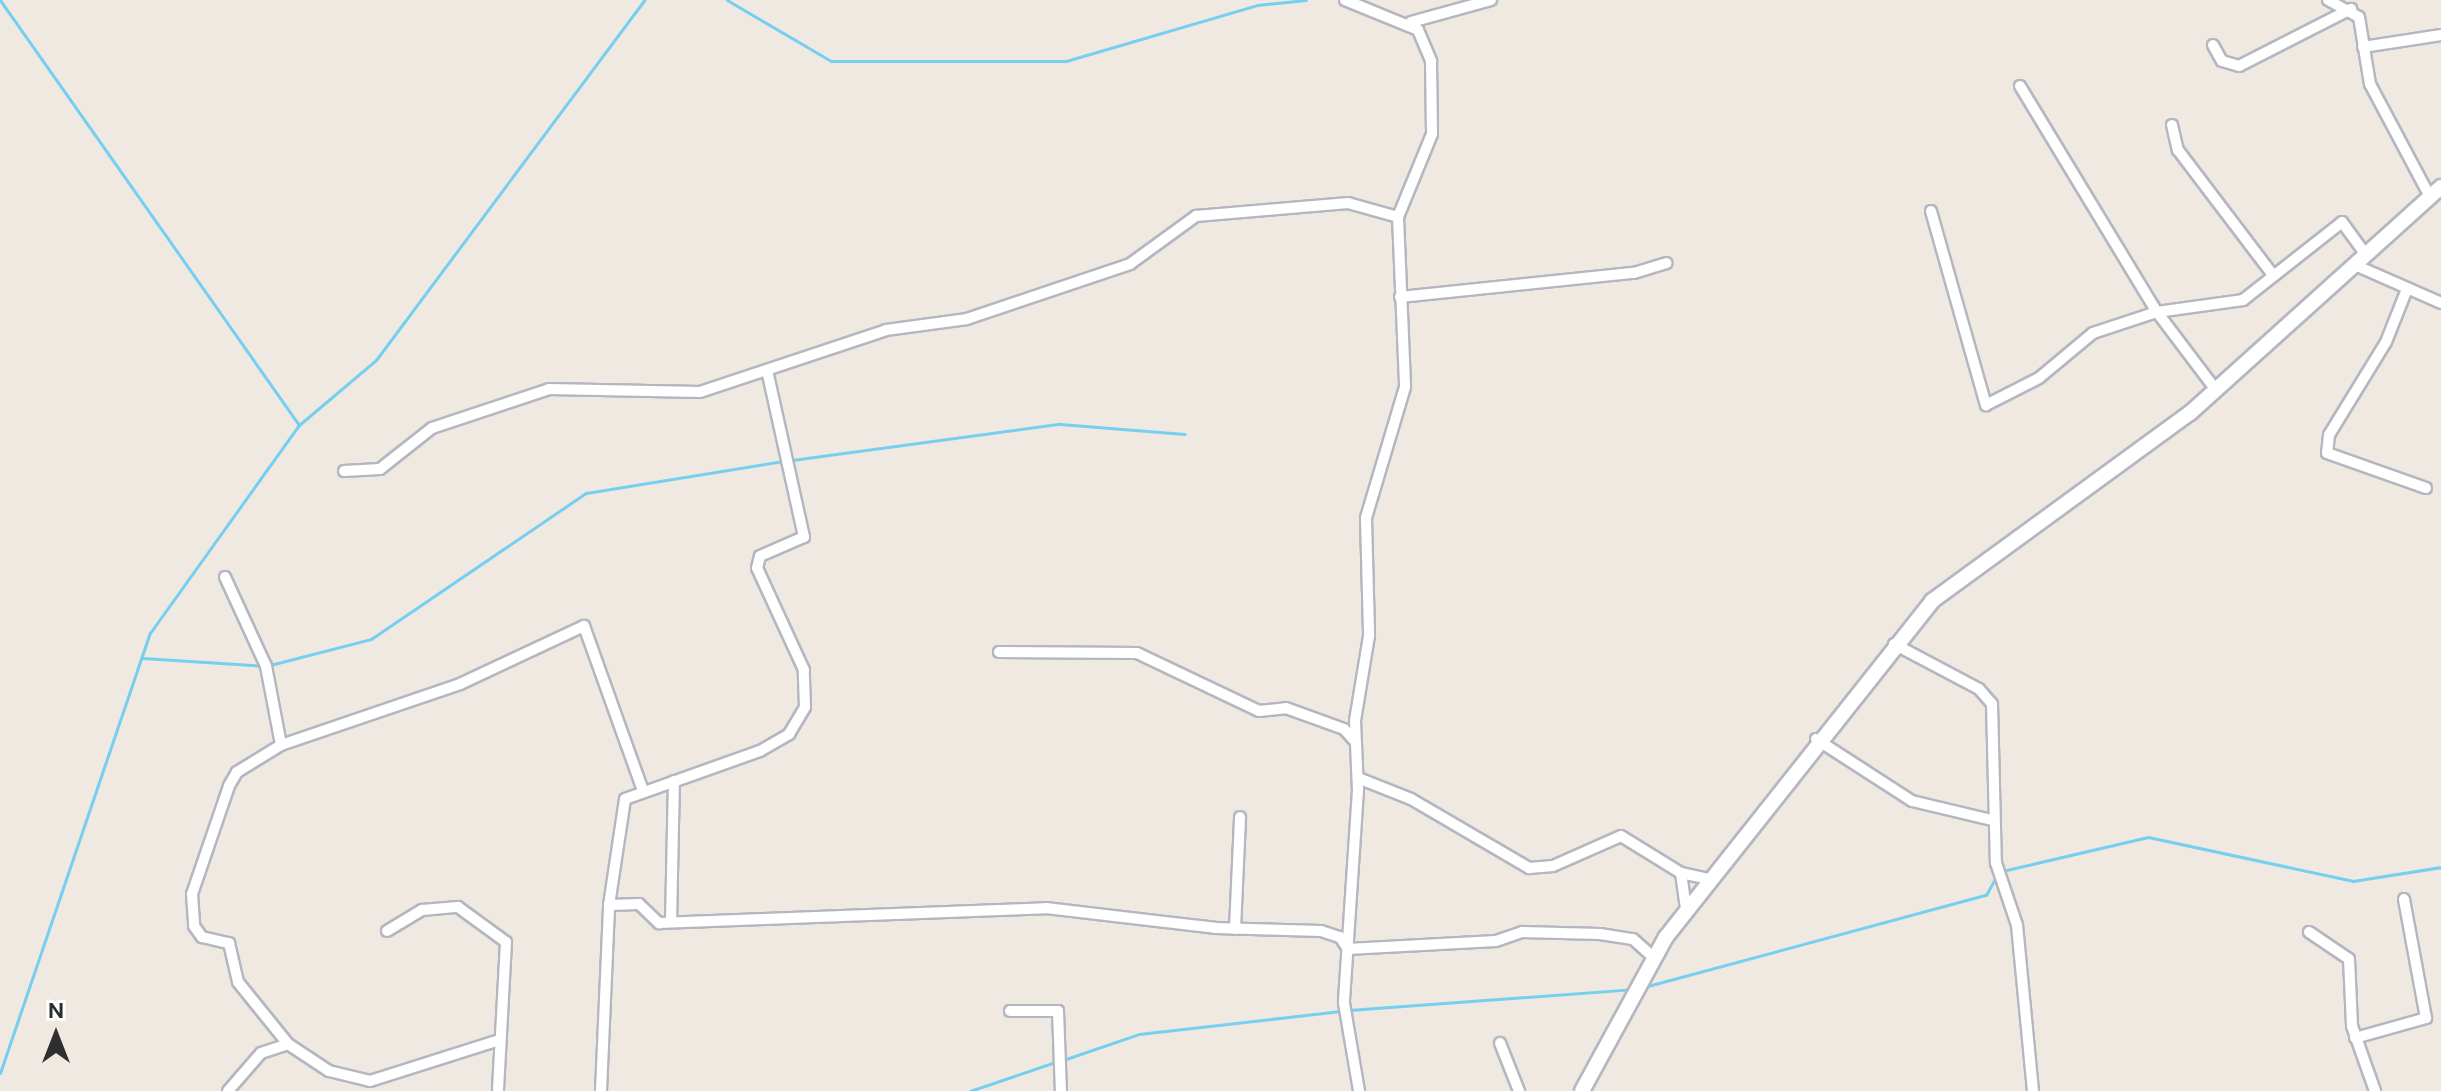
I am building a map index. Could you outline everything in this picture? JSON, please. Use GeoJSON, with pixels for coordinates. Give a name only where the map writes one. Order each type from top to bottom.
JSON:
{"type":"FeatureCollection","features":[{"type":"Feature","properties":{"kind":"main road"},"geometry":{"type":"LineString","coordinates":[[1582,1091],[1652,956],[1816,739],[1894,644],[1992,554],[2116,472],[2216,390],[2435,192]]}},
{"type":"Feature","properties":{"kind":"street"},"geometry":{"type":"LineString","coordinates":[[1345,0],[1411,22],[1491,0]]}},
{"type":"Feature","properties":{"kind":"street"},"geometry":{"type":"LineString","coordinates":[[2328,0],[2351,9]]}},
{"type":"Feature","properties":{"kind":"street"},"geometry":{"type":"LineString","coordinates":[[2213,45],[2222,61],[2239,66],[2351,9]]}},
{"type":"Feature","properties":{"kind":"street"},"geometry":{"type":"LineString","coordinates":[[2351,9],[2370,84],[2435,192]]}},
{"type":"Feature","properties":{"kind":"street"},"geometry":{"type":"LineString","coordinates":[[1359,1091],[1344,1003],[1358,778],[1355,741],[1367,667],[1366,518],[1405,387],[1398,217],[1432,134],[1431,61],[1411,22]]}},
{"type":"Feature","properties":{"kind":"street"},"geometry":{"type":"LineString","coordinates":[[2363,47],[2441,35]]}},
{"type":"Feature","properties":{"kind":"street"},"geometry":{"type":"LineString","coordinates":[[2020,86],[2157,312],[2216,390]]}},
{"type":"Feature","properties":{"kind":"street"},"geometry":{"type":"LineString","coordinates":[[2172,125],[2178,150],[2272,274]]}},
{"type":"Feature","properties":{"kind":"street"},"geometry":{"type":"LineString","coordinates":[[344,471],[380,469],[432,428],[549,389],[700,392],[768,374],[886,330],[967,319],[1071,288],[1148,254],[1196,216],[1348,203],[1398,217]]}},
{"type":"Feature","properties":{"kind":"street"},"geometry":{"type":"LineString","coordinates":[[1931,211],[1986,405],[2039,378],[2093,333],[2157,312],[2243,300],[2272,274],[2342,222],[2361,260],[2407,289],[2441,303]]}},
{"type":"Feature","properties":{"kind":"street"},"geometry":{"type":"LineString","coordinates":[[1400,297],[1634,273],[1666,263]]}},
{"type":"Feature","properties":{"kind":"street"},"geometry":{"type":"LineString","coordinates":[[2407,289],[2386,342],[2329,435],[2327,453],[2426,488]]}},
{"type":"Feature","properties":{"kind":"street"},"geometry":{"type":"LineString","coordinates":[[601,1091],[609,905],[619,816],[625,799],[642,788],[674,781],[775,743],[805,707],[804,670],[757,568],[760,556],[804,537],[768,374]]}},
{"type":"Feature","properties":{"kind":"street"},"geometry":{"type":"LineString","coordinates":[[225,577],[266,666],[281,745]]}},
{"type":"Feature","properties":{"kind":"street"},"geometry":{"type":"LineString","coordinates":[[499,1040],[361,1081],[316,1066],[288,1044],[238,982],[229,943],[202,937],[191,911],[229,786],[237,772],[281,745],[460,684],[584,626],[642,788]]}},
{"type":"Feature","properties":{"kind":"street"},"geometry":{"type":"LineString","coordinates":[[1894,644],[1979,689],[1992,704],[1992,820],[2028,994],[2033,1091]]}},
{"type":"Feature","properties":{"kind":"street"},"geometry":{"type":"LineString","coordinates":[[999,652],[1137,653],[1259,711],[1286,708],[1344,729],[1355,741]]}},
{"type":"Feature","properties":{"kind":"street"},"geometry":{"type":"LineString","coordinates":[[1816,739],[1912,801],[1992,820]]}},
{"type":"Feature","properties":{"kind":"street"},"geometry":{"type":"LineString","coordinates":[[1358,778],[1411,799],[1529,868],[1553,866],[1621,836],[1681,873],[1709,879]]}},
{"type":"Feature","properties":{"kind":"street"},"geometry":{"type":"LineString","coordinates":[[671,922],[674,781]]}},
{"type":"Feature","properties":{"kind":"street"},"geometry":{"type":"LineString","coordinates":[[1235,929],[1240,817]]}},
{"type":"Feature","properties":{"kind":"street"},"geometry":{"type":"LineString","coordinates":[[1681,873],[1686,909]]}},
{"type":"Feature","properties":{"kind":"street"},"geometry":{"type":"LineString","coordinates":[[2355,1038],[2426,1018],[2404,899]]}},
{"type":"Feature","properties":{"kind":"street"},"geometry":{"type":"LineString","coordinates":[[609,905],[639,904],[654,921],[671,922],[1033,907],[1235,929],[1321,931],[1340,937],[1348,949]]}},
{"type":"Feature","properties":{"kind":"street"},"geometry":{"type":"LineString","coordinates":[[387,931],[422,910],[458,907],[502,937],[498,1091]]}},
{"type":"Feature","properties":{"kind":"street"},"geometry":{"type":"LineString","coordinates":[[1348,949],[1547,932],[1633,939],[1652,956]]}},
{"type":"Feature","properties":{"kind":"street"},"geometry":{"type":"LineString","coordinates":[[2309,932],[2349,959],[2355,1038],[2375,1091]]}},
{"type":"Feature","properties":{"kind":"street"},"geometry":{"type":"LineString","coordinates":[[1010,1011],[1058,1011],[1061,1091]]}},
{"type":"Feature","properties":{"kind":"street"},"geometry":{"type":"LineString","coordinates":[[1500,1043],[1519,1091]]}},
{"type":"Feature","properties":{"kind":"street"},"geometry":{"type":"LineString","coordinates":[[228,1091],[261,1053],[288,1044]]}},
{"type":"Feature","properties":{"kind":"waterway"},"geometry":{"type":"LineString","coordinates":[[0,0],[299,425]]}},
{"type":"Feature","properties":{"kind":"waterway"},"geometry":{"type":"LineString","coordinates":[[0,1073],[150,633],[299,425],[376,360],[644,0]]}},
{"type":"Feature","properties":{"kind":"waterway"},"geometry":{"type":"LineString","coordinates":[[727,0],[831,61],[1066,61],[1257,5],[1306,0]]}},
{"type":"Feature","properties":{"kind":"waterway"},"geometry":{"type":"LineString","coordinates":[[792,460],[1060,424],[1185,434]]}},
{"type":"Feature","properties":{"kind":"waterway"},"geometry":{"type":"LineString","coordinates":[[143,658],[266,666],[371,639],[586,493],[784,461]]}},
{"type":"Feature","properties":{"kind":"waterway"},"geometry":{"type":"LineString","coordinates":[[2002,871],[2148,837],[2353,881],[2441,867]]}},
{"type":"Feature","properties":{"kind":"waterway"},"geometry":{"type":"LineString","coordinates":[[1644,987],[1986,895],[1997,875]]}},
{"type":"Feature","properties":{"kind":"waterway"},"geometry":{"type":"LineString","coordinates":[[1349,1010],[1633,989]]}},
{"type":"Feature","properties":{"kind":"waterway"},"geometry":{"type":"LineString","coordinates":[[1063,1060],[1139,1034],[1341,1011]]}},
{"type":"Feature","properties":{"kind":"waterway"},"geometry":{"type":"LineString","coordinates":[[970,1091],[1055,1062]]}}]}
